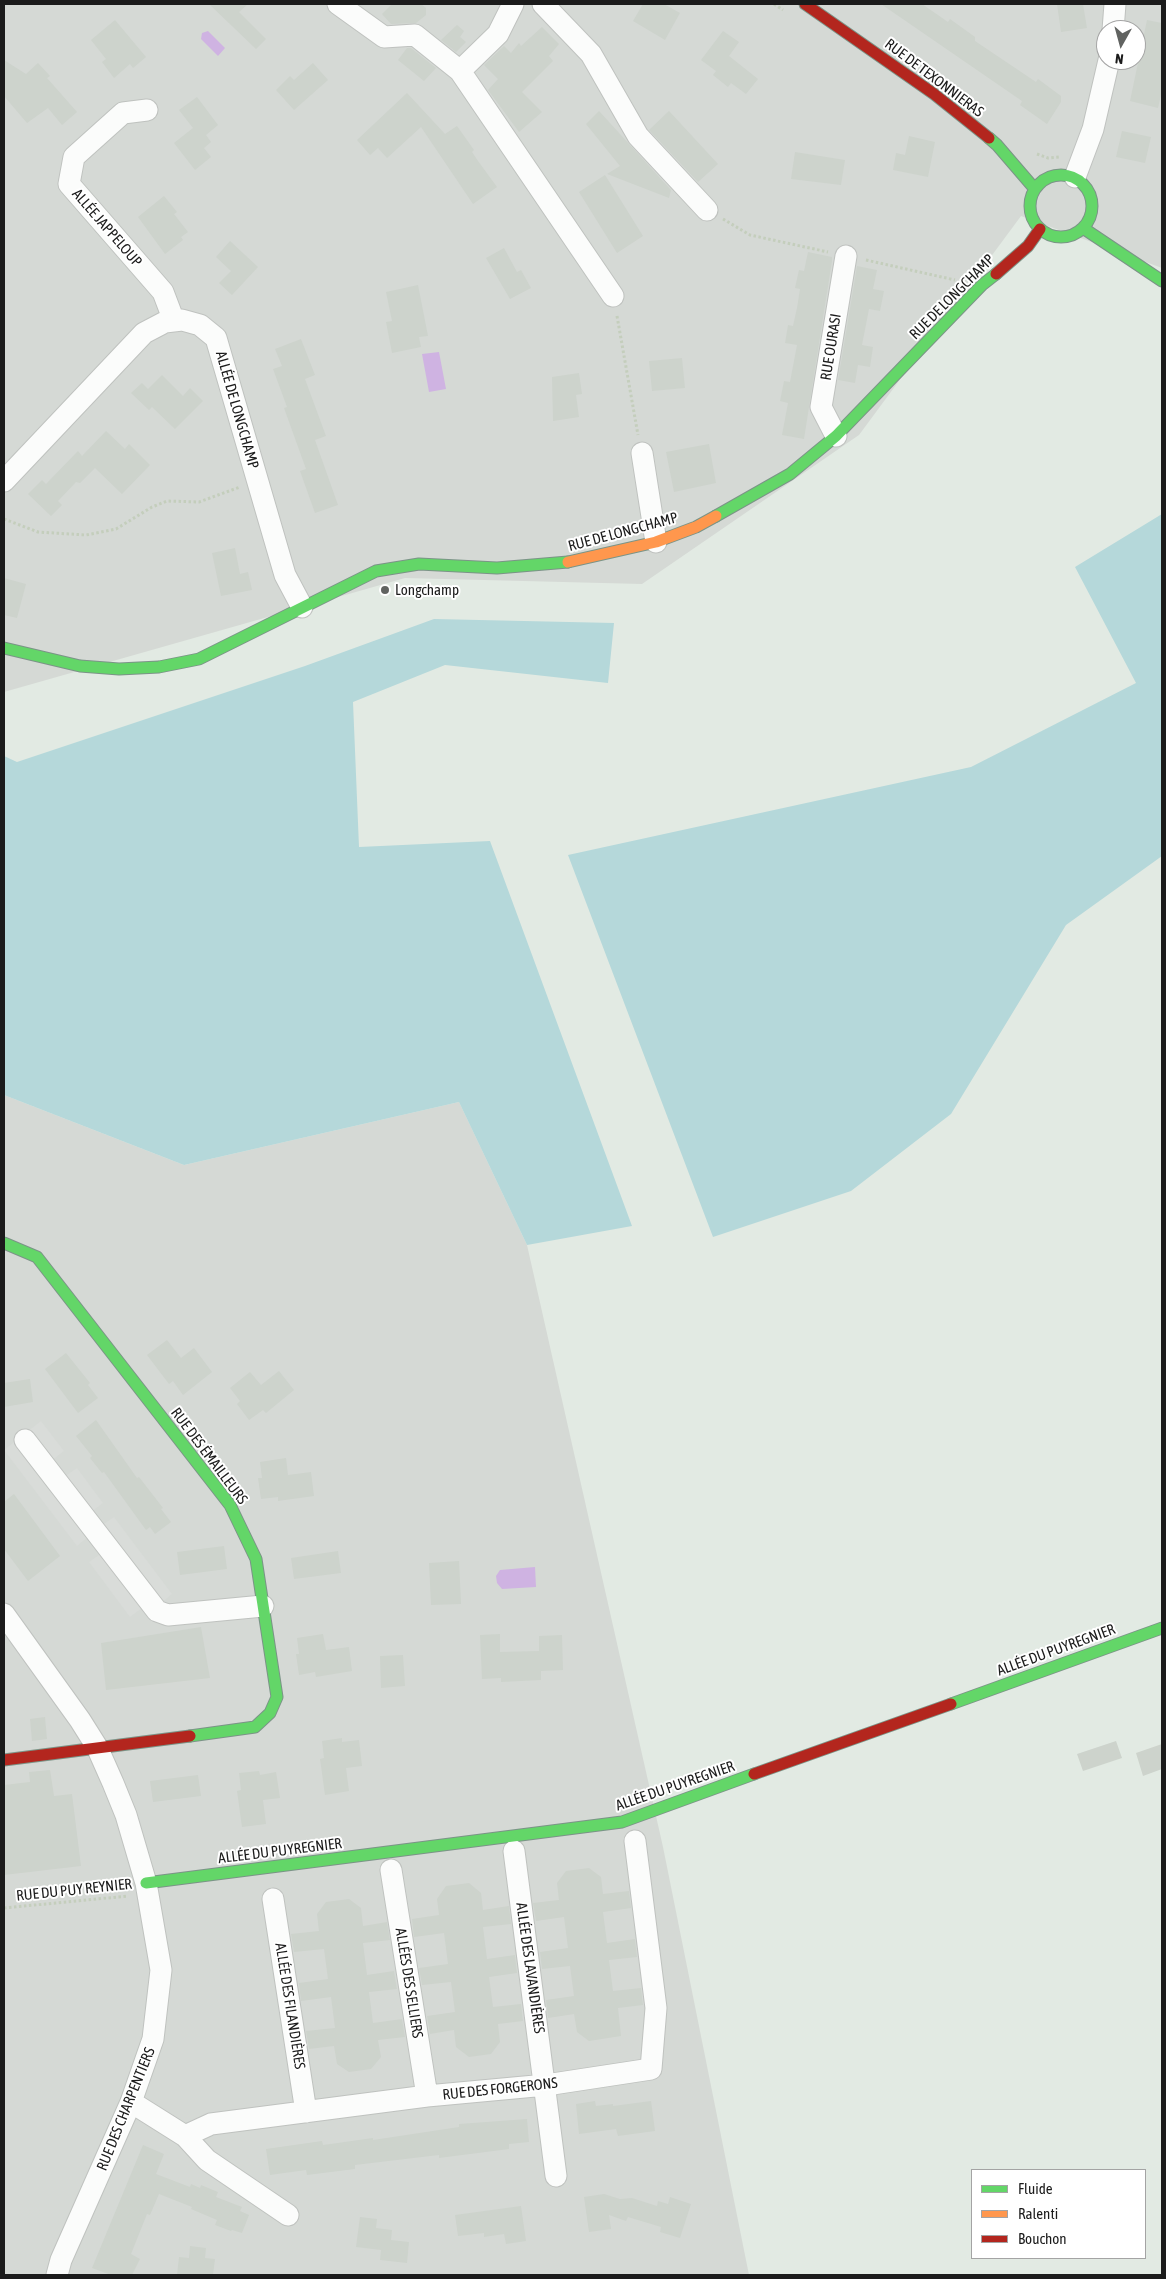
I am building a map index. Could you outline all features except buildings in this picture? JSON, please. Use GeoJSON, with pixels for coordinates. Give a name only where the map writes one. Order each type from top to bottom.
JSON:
{"type":"FeatureCollection","features":[{"type":"Feature","properties":{"kind":"street"},"geometry":{"type":"LineString","coordinates":[[338,4],[384,37],[415,35],[460,71],[613,296]]}},
{"type":"Feature","properties":{"kind":"street"},"geometry":{"type":"LineString","coordinates":[[460,71],[498,34],[513,4]]}},
{"type":"Feature","properties":{"kind":"street"},"geometry":{"type":"LineString","coordinates":[[543,4],[591,54],[638,136],[707,210]]}},
{"type":"Feature","properties":{"kind":"street","name":"RUE DE TEXONNIERAS"},"geometry":{"type":"LineString","coordinates":[[805,4],[934,94],[997,144],[1034,188]]}},
{"type":"Feature","properties":{"kind":"street"},"geometry":{"type":"LineString","coordinates":[[1114,20],[1115,4]]}},
{"type":"Feature","properties":{"kind":"street"},"geometry":{"type":"LineString","coordinates":[[1075,178],[1093,129],[1107,70]]}},
{"type":"Feature","properties":{"kind":"street","name":"ALLÉE JAPPELOUP"},"geometry":{"type":"LineString","coordinates":[[147,110],[123,113],[74,157],[69,184],[163,292],[174,321]]}},
{"type":"Feature","properties":{"kind":"street"},"geometry":{"type":"LineString","coordinates":[[1064,174],[1075,178],[1084,183],[1092,201],[1092,211],[1083,228],[1073,235],[1062,237],[1050,235],[1040,230],[1031,217],[1029,210],[1034,188],[1042,180],[1052,175],[1064,174]]}},
{"type":"Feature","properties":{"kind":"street"},"geometry":{"type":"LineString","coordinates":[[1083,228],[1162,281]]}},
{"type":"Feature","properties":{"kind":"street","name":"RUE DE LONGCHAMP"},"geometry":{"type":"LineString","coordinates":[[4,648],[80,666],[119,669],[159,666],[199,659],[376,571],[419,564],[497,568],[574,562],[656,542],[696,527],[753,497],[790,474],[836,436],[982,285],[1028,246],[1040,230]]}},
{"type":"Feature","properties":{"kind":"street","name":"RUE OURASI"},"geometry":{"type":"LineString","coordinates":[[836,436],[821,407],[846,256]]}},
{"type":"Feature","properties":{"kind":"street","name":"ALLÉE DE LONGCHAMP"},"geometry":{"type":"LineString","coordinates":[[174,321],[182,320],[200,326],[216,338],[285,575],[302,607]]}},
{"type":"Feature","properties":{"kind":"street"},"geometry":{"type":"LineString","coordinates":[[4,481],[144,333],[165,322],[174,321]]}},
{"type":"Feature","properties":{"kind":"street"},"geometry":{"type":"LineString","coordinates":[[642,453],[656,542]]}},
{"type":"Feature","properties":{"kind":"street","name":"RUE DES ÉMAILLEURS"},"geometry":{"type":"LineString","coordinates":[[4,1243],[37,1257],[230,1505],[256,1559],[276,1697],[270,1713],[255,1727],[4,1760]]}},
{"type":"Feature","properties":{"kind":"street"},"geometry":{"type":"LineString","coordinates":[[25,1440],[158,1611],[168,1615],[263,1606]]}},
{"type":"Feature","properties":{"kind":"street","name":"RUE DES CHARPENTIERS"},"geometry":{"type":"LineString","coordinates":[[4,1614],[41,1663],[96,1747],[126,1815],[146,1889],[161,1970],[153,2039],[131,2102],[61,2260],[57,2275]]}},
{"type":"Feature","properties":{"kind":"street","name":"ALLÉE DU PUYREGNIER"},"geometry":{"type":"LineString","coordinates":[[146,1889],[622,1822],[1162,1628]]}},
{"type":"Feature","properties":{"kind":"street","name":"RUE DES FORGERONS"},"geometry":{"type":"LineString","coordinates":[[185,2136],[212,2124],[427,2096],[546,2084],[651,2069],[656,2008],[635,1841]]}},
{"type":"Feature","properties":{"kind":"street","name":"ALLÉE DES LAVANDIÈRES"},"geometry":{"type":"LineString","coordinates":[[514,1851],[546,2084],[556,2176]]}},
{"type":"Feature","properties":{"kind":"street","name":"ALLÉES DES SELLIERS"},"geometry":{"type":"LineString","coordinates":[[391,1870],[427,2096]]}},
{"type":"Feature","properties":{"kind":"street","name":"ALLÉE DES FILANDIÈRES"},"geometry":{"type":"LineString","coordinates":[[273,1899],[306,2112]]}},
{"type":"Feature","properties":{"kind":"street"},"geometry":{"type":"LineString","coordinates":[[131,2102],[185,2136],[207,2160],[288,2215]]}},
{"type":"Feature","properties":{"kind":"path"},"geometry":{"type":"LineString","coordinates":[[613,296],[642,453]]}},
{"type":"Feature","properties":{"kind":"path"},"geometry":{"type":"LineString","coordinates":[[4,518],[38,532],[86,535],[116,529],[152,507],[167,501],[199,502],[257,480]]}},
{"type":"Feature","properties":{"kind":"path","name":"RUE DU PUY REYNIER"},"geometry":{"type":"LineString","coordinates":[[4,1908],[146,1889]]}},
{"type":"Feature","properties":{"kind":"shaded area"},"geometry":{"type":"Polygon","coordinates":[[[4,4],[1162,4],[1162,268],[1021,216],[859,435],[642,584],[405,578],[4,692],[4,4]]]}},
{"type":"Feature","properties":{"kind":"shaded area"},"geometry":{"type":"Polygon","coordinates":[[[208,31],[225,48],[218,56],[201,39],[202,33],[208,31]]]}},
{"type":"Feature","properties":{"kind":"shaded area"},"geometry":{"type":"Polygon","coordinates":[[[439,352],[446,389],[429,392],[422,354],[439,352]]]}},
{"type":"Feature","properties":{"kind":"shaded area"},"geometry":{"type":"Polygon","coordinates":[[[1162,514],[1162,856],[1066,925],[951,1114],[851,1191],[713,1237],[568,855],[971,767],[1136,683],[1075,567],[1162,514]]]}},
{"type":"Feature","properties":{"kind":"shaded area"},"geometry":{"type":"Polygon","coordinates":[[[434,619],[614,623],[608,683],[445,665],[353,702],[359,847],[490,841],[632,1226],[527,1245],[459,1102],[184,1165],[4,1095],[4,756],[17,762],[305,666],[434,619]]]}},
{"type":"Feature","properties":{"kind":"shaded area"},"geometry":{"type":"Polygon","coordinates":[[[4,1095],[184,1165],[459,1102],[527,1245],[663,1847],[749,2275],[4,2275],[4,1095]]]}},
{"type":"Feature","properties":{"kind":"shaded area"},"geometry":{"type":"Polygon","coordinates":[[[41,1421],[64,1451],[51,1461],[64,1477],[77,1468],[103,1503],[91,1512],[101,1526],[114,1517],[172,1594],[160,1604],[155,1598],[130,1617],[89,1562],[102,1553],[89,1536],[77,1546],[4,1450],[41,1421]]]}},
{"type":"Feature","properties":{"kind":"shaded area"},"geometry":{"type":"Polygon","coordinates":[[[535,1567],[536,1587],[502,1589],[497,1583],[496,1576],[500,1570],[535,1567]]]}},
{"type":"Feature","properties":{"kind":"traffic: fast"},"geometry":{"type":"LineString","coordinates":[[989,138],[1034,188]]}},
{"type":"Feature","properties":{"kind":"traffic: fast"},"geometry":{"type":"LineString","coordinates":[[1055,175],[1067,175],[1083,184],[1090,194],[1092,206],[1090,218],[1083,228],[1067,237],[1055,237],[1044,232],[1035,223],[1030,212],[1030,200],[1035,189],[1044,180],[1055,175]]}},
{"type":"Feature","properties":{"kind":"traffic: fast"},"geometry":{"type":"LineString","coordinates":[[1083,228],[1162,281]]}},
{"type":"Feature","properties":{"kind":"traffic: fast"},"geometry":{"type":"LineString","coordinates":[[716,516],[790,474],[836,436],[982,285],[996,274]]}},
{"type":"Feature","properties":{"kind":"traffic: fast"},"geometry":{"type":"LineString","coordinates":[[4,648],[80,666],[119,669],[159,667],[199,659],[376,571],[419,564],[497,568],[568,562]]}},
{"type":"Feature","properties":{"kind":"traffic: fast"},"geometry":{"type":"LineString","coordinates":[[4,1243],[37,1257],[230,1505],[256,1559],[277,1697],[270,1713],[255,1727],[190,1736]]}},
{"type":"Feature","properties":{"kind":"traffic: fast"},"geometry":{"type":"LineString","coordinates":[[951,1704],[1162,1628]]}},
{"type":"Feature","properties":{"kind":"traffic: fast"},"geometry":{"type":"LineString","coordinates":[[146,1883],[622,1822],[754,1774]]}},
{"type":"Feature","properties":{"kind":"traffic: slow"},"geometry":{"type":"LineString","coordinates":[[568,562],[656,542],[696,527],[716,516]]}},
{"type":"Feature","properties":{"kind":"traffic: jam"},"geometry":{"type":"LineString","coordinates":[[805,4],[934,94],[989,138]]}},
{"type":"Feature","properties":{"kind":"traffic: jam"},"geometry":{"type":"LineString","coordinates":[[996,274],[1028,246],[1040,229]]}},
{"type":"Feature","properties":{"kind":"traffic: jam"},"geometry":{"type":"LineString","coordinates":[[754,1774],[951,1704]]}},
{"type":"Feature","properties":{"kind":"traffic: jam"},"geometry":{"type":"LineString","coordinates":[[4,1760],[190,1736]]}},
{"type":"Feature","properties":{"kind":"place","name":"Longchamp"},"geometry":{"type":"Point","coordinates":[385,590]}}]}
